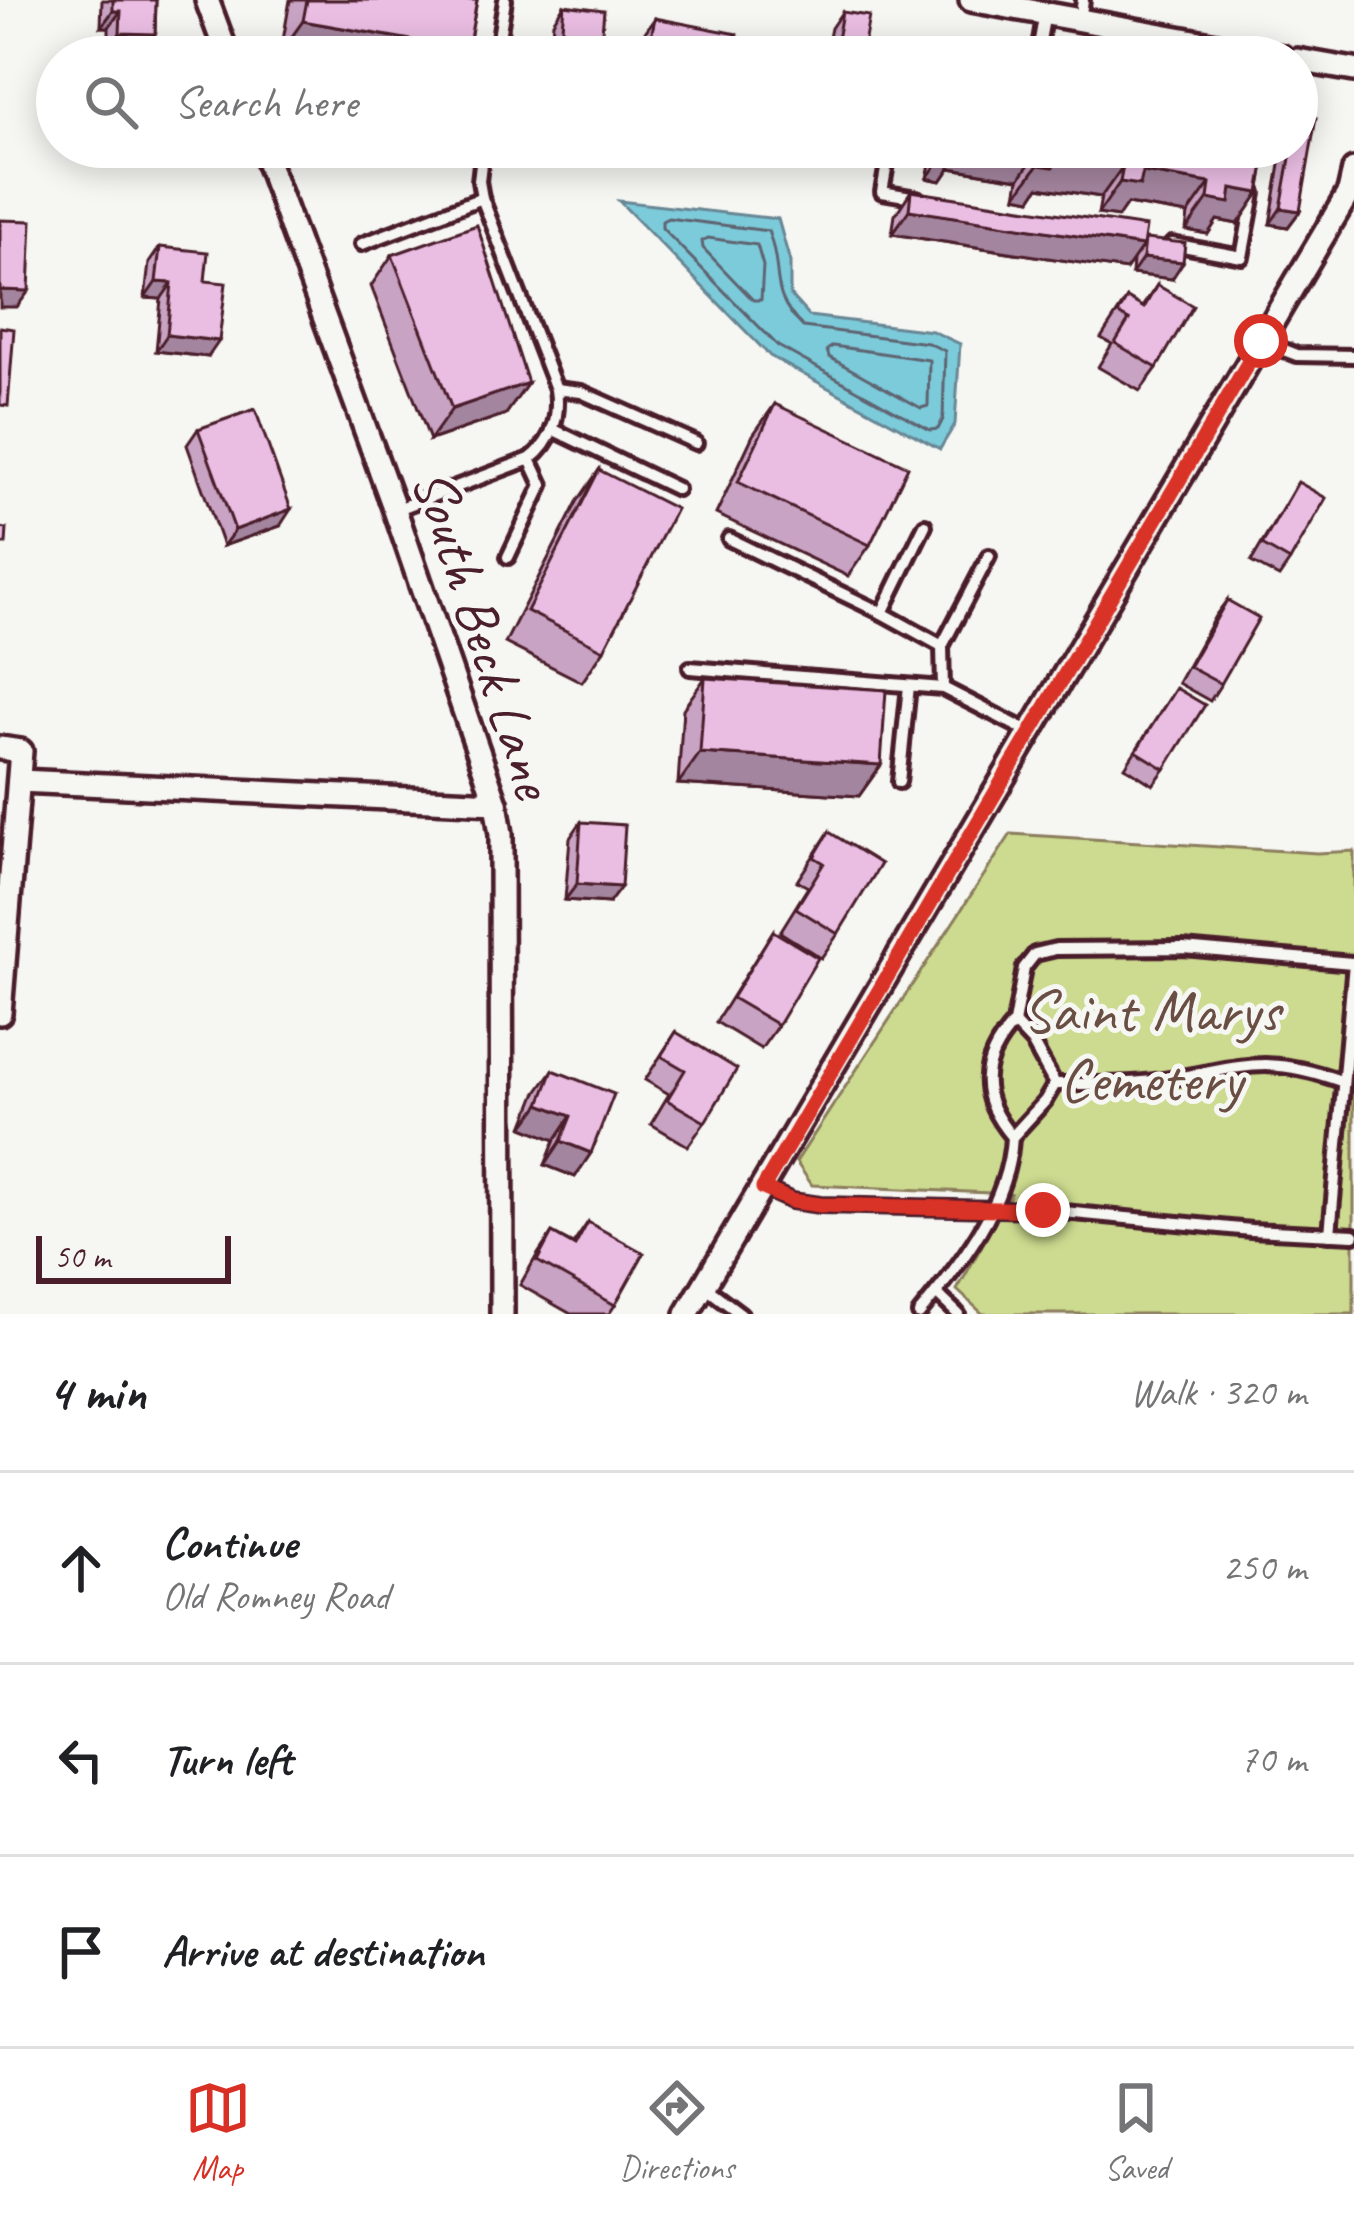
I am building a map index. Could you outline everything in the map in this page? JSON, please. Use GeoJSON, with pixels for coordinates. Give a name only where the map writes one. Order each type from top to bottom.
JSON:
{"type":"FeatureCollection","features":[{"type":"Feature","properties":{"kind":"street"},"geometry":{"type":"LineString","coordinates":[[207,0],[220,36]]}},
{"type":"Feature","properties":{"kind":"street"},"geometry":{"type":"LineString","coordinates":[[971,0],[1045,14],[1081,10],[1192,36]]}},
{"type":"Feature","properties":{"kind":"street"},"geometry":{"type":"LineString","coordinates":[[1318,64],[1354,70]]}},
{"type":"Feature","properties":{"kind":"street","name":"South Beck Lane"},"geometry":{"type":"LineString","coordinates":[[270,168],[496,803],[501,834],[502,1314]]}},
{"type":"Feature","properties":{"kind":"street"},"geometry":{"type":"LineString","coordinates":[[687,1314],[1349,192],[1354,170]]}},
{"type":"Feature","properties":{"kind":"street"},"geometry":{"type":"LineString","coordinates":[[0,748],[21,751],[0,1013]]}},
{"type":"Feature","properties":{"kind":"street"},"geometry":{"type":"LineString","coordinates":[[19,781],[496,803]]}},
{"type":"Feature","properties":{"kind":"lane"},"geometry":{"type":"LineString","coordinates":[[499,36],[505,0]]}},
{"type":"Feature","properties":{"kind":"lane"},"geometry":{"type":"LineString","coordinates":[[1041,36],[1045,14]]}},
{"type":"Feature","properties":{"kind":"lane"},"geometry":{"type":"LineString","coordinates":[[395,510],[530,460],[545,448],[558,408],[556,389],[482,198],[481,168]]}},
{"type":"Feature","properties":{"kind":"lane"},"geometry":{"type":"LineString","coordinates":[[886,168],[882,192],[927,200]]}},
{"type":"Feature","properties":{"kind":"lane"},"geometry":{"type":"LineString","coordinates":[[1152,241],[1242,257],[1258,169]]}},
{"type":"Feature","properties":{"kind":"lane"},"geometry":{"type":"LineString","coordinates":[[362,244],[482,198]]}},
{"type":"Feature","properties":{"kind":"lane"},"geometry":{"type":"LineString","coordinates":[[1261,341],[1297,355],[1354,356]]}},
{"type":"Feature","properties":{"kind":"lane"},"geometry":{"type":"LineString","coordinates":[[556,389],[581,392],[696,443]]}},
{"type":"Feature","properties":{"kind":"lane"},"geometry":{"type":"LineString","coordinates":[[552,429],[677,489]]}},
{"type":"Feature","properties":{"kind":"lane"},"geometry":{"type":"LineString","coordinates":[[508,557],[542,485],[530,460]]}},
{"type":"Feature","properties":{"kind":"lane"},"geometry":{"type":"LineString","coordinates":[[882,613],[925,525]]}},
{"type":"Feature","properties":{"kind":"lane"},"geometry":{"type":"LineString","coordinates":[[728,539],[942,646]]}},
{"type":"Feature","properties":{"kind":"lane"},"geometry":{"type":"LineString","coordinates":[[943,688],[942,646],[989,556]]}},
{"type":"Feature","properties":{"kind":"lane"},"geometry":{"type":"LineString","coordinates":[[690,668],[943,688],[1031,733]]}},
{"type":"Feature","properties":{"kind":"lane"},"geometry":{"type":"LineString","coordinates":[[899,782],[909,686]]}},
{"type":"Feature","properties":{"kind":"lane"},"geometry":{"type":"LineString","coordinates":[[1012,1137],[998,1121],[986,1082],[993,1046],[1014,1023],[1024,968],[1035,954],[1056,949],[1183,948],[1353,963],[1330,1234]]}},
{"type":"Feature","properties":{"kind":"lane"},"geometry":{"type":"LineString","coordinates":[[1014,1023],[1032,1042],[1054,1084]]}},
{"type":"Feature","properties":{"kind":"lane"},"geometry":{"type":"LineString","coordinates":[[1054,1084],[1146,1082],[1253,1063],[1282,1063],[1341,1081]]}},
{"type":"Feature","properties":{"kind":"lane"},"geometry":{"type":"LineString","coordinates":[[919,1314],[993,1208],[1011,1155],[1012,1137],[1054,1084]]}},
{"type":"Feature","properties":{"kind":"lane"},"geometry":{"type":"LineString","coordinates":[[763,1188],[792,1201],[820,1205],[993,1208],[1354,1235]]}},
{"type":"Feature","properties":{"kind":"lane"},"geometry":{"type":"LineString","coordinates":[[704,1286],[741,1314]]}},
{"type":"Feature","properties":{"kind":"lane"},"geometry":{"type":"LineString","coordinates":[[936,1293],[958,1314]]}},
{"type":"Feature","properties":{"kind":"green space","name":"Saint Marys Cemetery"},"geometry":{"type":"Polygon","coordinates":[[[1011,834],[1317,853],[1354,851],[1354,1314],[983,1314],[957,1290],[1011,1194],[812,1185],[796,1162],[1011,834]]]}},
{"type":"Feature","properties":{"kind":"water"},"geometry":{"type":"Polygon","coordinates":[[[619,201],[778,219],[790,262],[790,295],[809,316],[932,331],[960,344],[955,424],[940,449],[770,356],[619,201]]]}},
{"type":"Feature","properties":{"kind":"building"},"geometry":{"type":"Polygon","coordinates":[[[113,0],[156,0],[155,34],[120,33],[121,11],[113,11],[113,0]]]}},
{"type":"Feature","properties":{"kind":"building"},"geometry":{"type":"Polygon","coordinates":[[[307,0],[477,0],[471,36],[388,36],[303,21],[307,0]]]}},
{"type":"Feature","properties":{"kind":"building"},"geometry":{"type":"Polygon","coordinates":[[[564,5],[604,10],[602,36],[561,36],[564,5]]]}},
{"type":"Feature","properties":{"kind":"building"},"geometry":{"type":"Polygon","coordinates":[[[842,12],[869,16],[866,36],[838,36],[842,12]]]}},
{"type":"Feature","properties":{"kind":"building"},"geometry":{"type":"Polygon","coordinates":[[[655,18],[737,34],[737,36],[651,36],[655,18]]]}},
{"type":"Feature","properties":{"kind":"building"},"geometry":{"type":"Polygon","coordinates":[[[1123,168],[1263,168],[1259,193],[1232,188],[1230,203],[1208,199],[1210,183],[1143,172],[1140,185],[1120,182],[1123,168]]]}},
{"type":"Feature","properties":{"kind":"building"},"geometry":{"type":"Polygon","coordinates":[[[1288,168],[1307,168],[1300,211],[1281,208],[1288,168]]]}},
{"type":"Feature","properties":{"kind":"building"},"geometry":{"type":"Polygon","coordinates":[[[911,191],[1146,227],[1143,246],[909,210],[911,191]]]}},
{"type":"Feature","properties":{"kind":"building"},"geometry":{"type":"Polygon","coordinates":[[[0,220],[32,221],[29,291],[0,290],[0,220]]]}},
{"type":"Feature","properties":{"kind":"building"},"geometry":{"type":"Polygon","coordinates":[[[477,225],[528,383],[452,409],[392,255],[477,225]]]}},
{"type":"Feature","properties":{"kind":"building"},"geometry":{"type":"Polygon","coordinates":[[[1145,239],[1185,243],[1183,262],[1143,258],[1145,239]]]}},
{"type":"Feature","properties":{"kind":"building"},"geometry":{"type":"Polygon","coordinates":[[[160,247],[208,252],[205,281],[226,283],[219,341],[167,335],[172,283],[156,282],[160,247]]]}},
{"type":"Feature","properties":{"kind":"building"},"geometry":{"type":"Polygon","coordinates":[[[1157,285],[1193,306],[1157,368],[1115,343],[1129,320],[1118,314],[1127,298],[1144,308],[1157,285]]]}},
{"type":"Feature","properties":{"kind":"building"},"geometry":{"type":"Polygon","coordinates":[[[0,327],[14,329],[8,406],[0,405],[0,327]]]}},
{"type":"Feature","properties":{"kind":"building"},"geometry":{"type":"Polygon","coordinates":[[[775,404],[908,467],[870,545],[738,482],[775,404]]]}},
{"type":"Feature","properties":{"kind":"building"},"geometry":{"type":"Polygon","coordinates":[[[255,409],[291,509],[235,530],[198,429],[255,409]]]}},
{"type":"Feature","properties":{"kind":"building"},"geometry":{"type":"Polygon","coordinates":[[[599,470],[676,509],[604,650],[527,611],[599,470]]]}},
{"type":"Feature","properties":{"kind":"building"},"geometry":{"type":"Polygon","coordinates":[[[1298,482],[1326,498],[1290,561],[1262,545],[1298,482]]]}},
{"type":"Feature","properties":{"kind":"building"},"geometry":{"type":"Polygon","coordinates":[[[0,528],[7,529],[6,544],[0,544],[0,528]]]}},
{"type":"Feature","properties":{"kind":"building"},"geometry":{"type":"Polygon","coordinates":[[[1227,600],[1259,618],[1221,684],[1189,667],[1227,600]]]}},
{"type":"Feature","properties":{"kind":"building"},"geometry":{"type":"Polygon","coordinates":[[[705,678],[886,690],[881,765],[700,753],[705,678]]]}},
{"type":"Feature","properties":{"kind":"building"},"geometry":{"type":"Polygon","coordinates":[[[1176,688],[1205,705],[1165,769],[1136,751],[1176,688]]]}},
{"type":"Feature","properties":{"kind":"building"},"geometry":{"type":"Polygon","coordinates":[[[581,822],[625,825],[621,887],[577,884],[581,822]]]}},
{"type":"Feature","properties":{"kind":"building"},"geometry":{"type":"Polygon","coordinates":[[[829,832],[881,864],[838,934],[796,908],[824,863],[814,857],[829,832]]]}},
{"type":"Feature","properties":{"kind":"building"},"geometry":{"type":"Polygon","coordinates":[[[773,931],[818,958],[778,1025],[732,998],[773,931]]]}},
{"type":"Feature","properties":{"kind":"building"},"geometry":{"type":"Polygon","coordinates":[[[676,1032],[737,1069],[705,1122],[667,1100],[685,1070],[661,1056],[676,1032]]]}},
{"type":"Feature","properties":{"kind":"building"},"geometry":{"type":"Polygon","coordinates":[[[553,1070],[614,1094],[591,1153],[561,1141],[571,1116],[540,1104],[553,1070]]]}},
{"type":"Feature","properties":{"kind":"building"},"geometry":{"type":"Polygon","coordinates":[[[588,1222],[644,1253],[615,1305],[537,1261],[552,1233],[575,1246],[588,1222]]]}},
{"type":"Feature","properties":{"kind":"route"},"geometry":{"type":"LineString","coordinates":[[1043,1210],[820,1205],[792,1201],[763,1188],[1261,341]]}}]}
